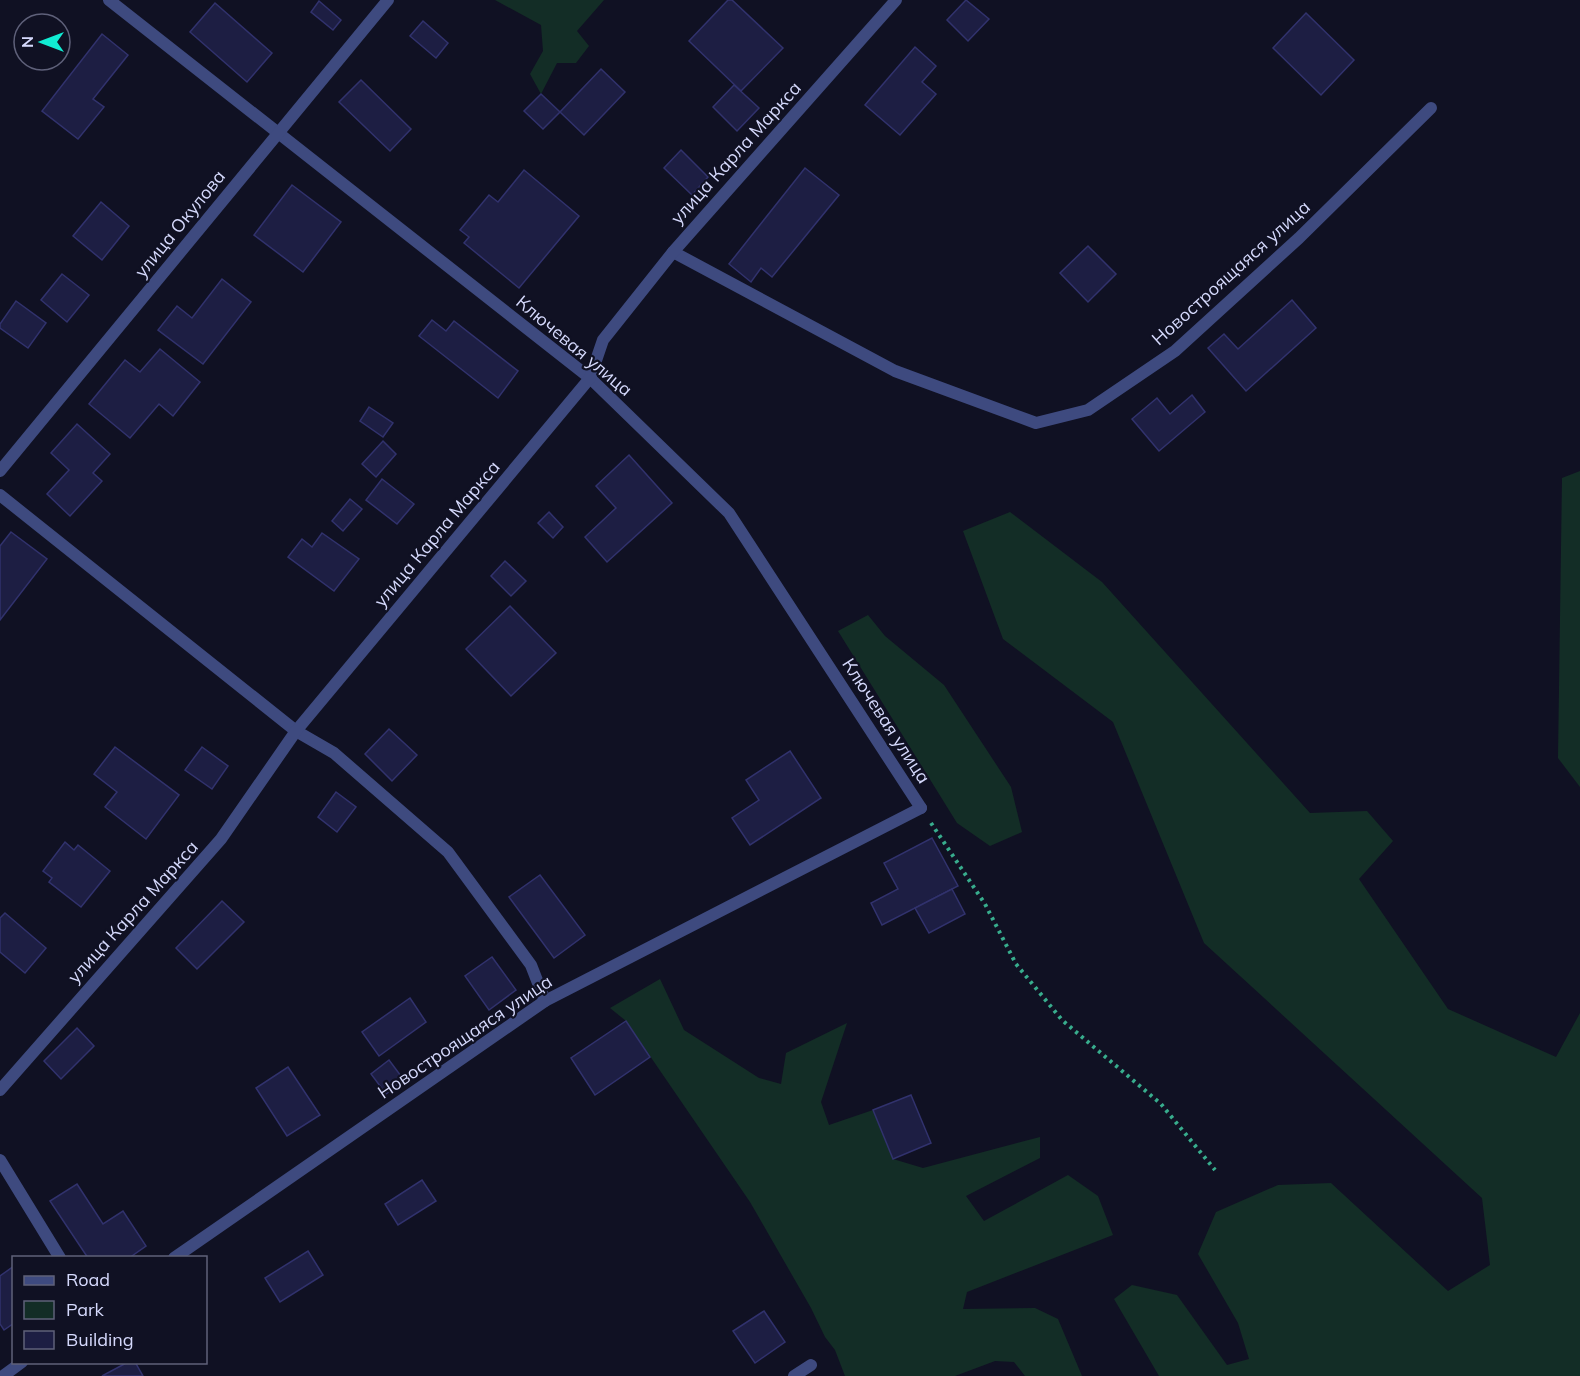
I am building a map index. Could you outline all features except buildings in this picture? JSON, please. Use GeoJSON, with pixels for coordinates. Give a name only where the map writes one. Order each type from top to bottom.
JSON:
{"type":"FeatureCollection","features":[{"type":"Feature","properties":{"kind":"street","name":"Ключевая улица"},"geometry":{"type":"LineString","coordinates":[[109,0],[590,378],[729,513],[921,808]]}},
{"type":"Feature","properties":{"kind":"street","name":"улица Окулова"},"geometry":{"type":"LineString","coordinates":[[0,471],[388,0]]}},
{"type":"Feature","properties":{"kind":"street","name":"улица Карла Маркса"},"geometry":{"type":"LineString","coordinates":[[0,1090],[221,839],[296,731],[590,378],[603,340],[673,252],[896,0]]}},
{"type":"Feature","properties":{"kind":"street","name":"Новостроящаяся улица"},"geometry":{"type":"LineString","coordinates":[[673,252],[895,371],[1036,423],[1088,410],[1175,351],[1299,238],[1431,108]]}},
{"type":"Feature","properties":{"kind":"street"},"geometry":{"type":"LineString","coordinates":[[0,495],[296,731],[333,753],[447,852],[531,965],[545,1001]]}},
{"type":"Feature","properties":{"kind":"street","name":"Новостроящаяся улица"},"geometry":{"type":"LineString","coordinates":[[175,1256],[545,1001],[921,808]]}},
{"type":"Feature","properties":{"kind":"street"},"geometry":{"type":"LineString","coordinates":[[0,1160],[59,1256]]}},
{"type":"Feature","properties":{"kind":"street"},"geometry":{"type":"LineString","coordinates":[[3,1376],[19,1364]]}},
{"type":"Feature","properties":{"kind":"street"},"geometry":{"type":"LineString","coordinates":[[794,1376],[811,1365]]}},
{"type":"Feature","properties":{"kind":"path"},"geometry":{"type":"LineString","coordinates":[[921,808],[985,904],[1016,964],[1062,1020],[1161,1104],[1215,1170]]}},
{"type":"Feature","properties":{"kind":"green space"},"geometry":{"type":"Polygon","coordinates":[[[495,0],[604,0],[577,31],[589,46],[576,63],[557,63],[541,94],[530,74],[543,51],[541,25],[495,0]]]}},
{"type":"Feature","properties":{"kind":"green space"},"geometry":{"type":"Polygon","coordinates":[[[1580,471],[1580,787],[1558,758],[1562,478],[1580,471]]]}},
{"type":"Feature","properties":{"kind":"green space"},"geometry":{"type":"Polygon","coordinates":[[[1010,512],[1102,582],[1310,813],[1367,811],[1393,841],[1359,879],[1448,1009],[1556,1057],[1580,1013],[1580,1376],[1159,1376],[1114,1299],[1132,1285],[1177,1295],[1227,1365],[1249,1359],[1238,1323],[1198,1254],[1216,1212],[1278,1185],[1331,1183],[1448,1291],[1490,1265],[1482,1198],[1204,943],[1113,722],[1003,639],[963,531],[1010,512]]]}},
{"type":"Feature","properties":{"kind":"green space"},"geometry":{"type":"Polygon","coordinates":[[[868,615],[885,636],[944,685],[1011,787],[1022,832],[990,846],[957,823],[838,631],[868,615]]]}},
{"type":"Feature","properties":{"kind":"green space"},"geometry":{"type":"Polygon","coordinates":[[[660,979],[684,1030],[759,1078],[781,1084],[786,1053],[847,1023],[821,1102],[829,1125],[873,1110],[893,1159],[923,1168],[1040,1137],[1040,1158],[966,1196],[984,1221],[1068,1175],[1098,1196],[1113,1235],[967,1292],[963,1309],[1035,1308],[1058,1319],[1082,1376],[1025,1376],[1014,1362],[995,1361],[955,1376],[845,1376],[835,1350],[825,1337],[811,1308],[750,1202],[626,1021],[610,1008],[660,979]]]}}]}
